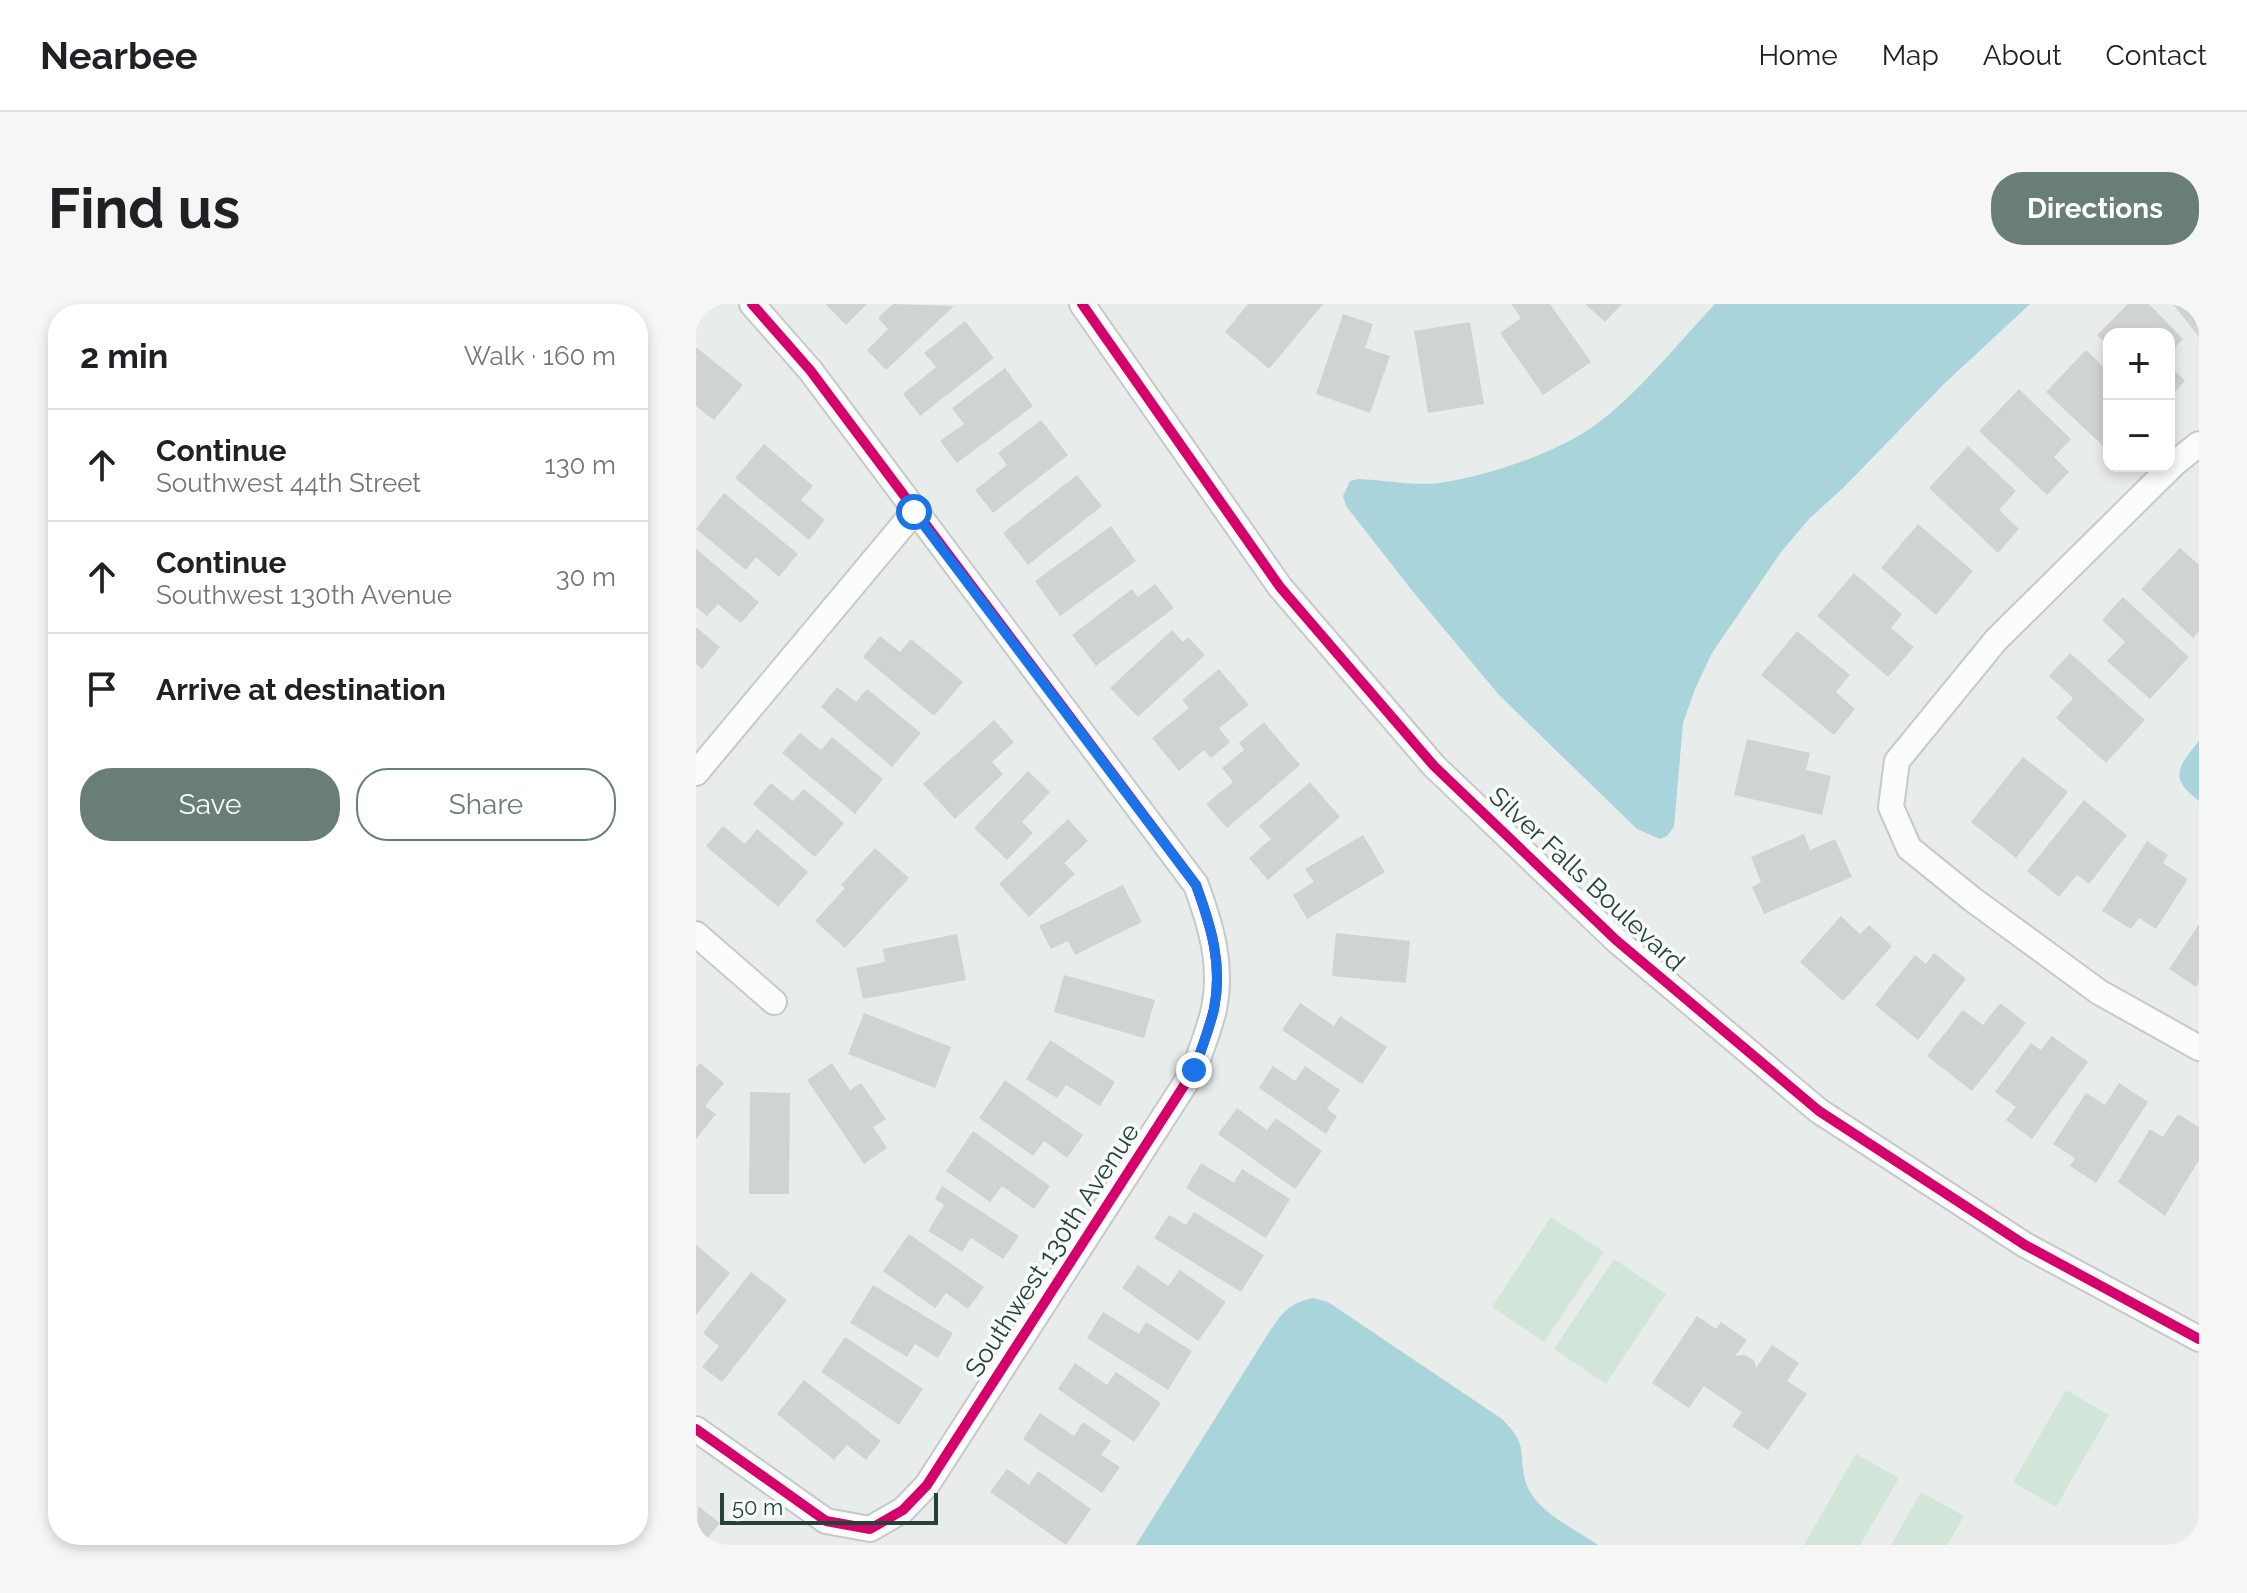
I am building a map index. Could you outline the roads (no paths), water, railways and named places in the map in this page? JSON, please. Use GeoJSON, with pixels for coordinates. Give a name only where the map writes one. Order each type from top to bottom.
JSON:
{"type":"FeatureCollection","features":[{"type":"Feature","properties":{"kind":"street","name":"Southwest 130th Avenue"},"geometry":{"type":"LineString","coordinates":[[696,1429],[826,1521],[870,1529],[903,1510],[927,1485],[1194,1070],[1214,1008],[1218,964],[1211,926],[1196,885],[810,370],[752,304]]}},
{"type":"Feature","properties":{"kind":"street","name":"Silver Falls Boulevard"},"geometry":{"type":"LineString","coordinates":[[1082,304],[1280,587],[1434,766],[1616,940],[1819,1111],[2025,1245],[2199,1339]]}},
{"type":"Feature","properties":{"kind":"street"},"geometry":{"type":"LineString","coordinates":[[2199,444],[2175,463],[1996,640],[1897,761],[1891,807],[1909,848],[1972,899],[2099,992],[2199,1048]]}},
{"type":"Feature","properties":{"kind":"street"},"geometry":{"type":"LineString","coordinates":[[696,773],[914,512]]}},
{"type":"Feature","properties":{"kind":"street"},"geometry":{"type":"LineString","coordinates":[[696,934],[774,1002]]}},
{"type":"Feature","properties":{"kind":"water"},"geometry":{"type":"Polygon","coordinates":[[[1715,304],[2030,304],[1945,383],[1809,519],[1781,552],[1712,653],[1695,689],[1683,723],[1674,827],[1660,839],[1637,829],[1499,695],[1414,593],[1346,506],[1343,496],[1350,481],[1439,483],[1499,469],[1560,446],[1594,426],[1626,400],[1715,304]]]}},
{"type":"Feature","properties":{"kind":"water"},"geometry":{"type":"Polygon","coordinates":[[[2199,741],[2199,801],[2183,786],[2180,772],[2199,741]]]}},
{"type":"Feature","properties":{"kind":"water"},"geometry":{"type":"Polygon","coordinates":[[[1313,1298],[1328,1302],[1502,1419],[1520,1443],[1526,1483],[1531,1493],[1547,1511],[1598,1545],[1136,1545],[1276,1322],[1290,1307],[1313,1298]]]}}]}
